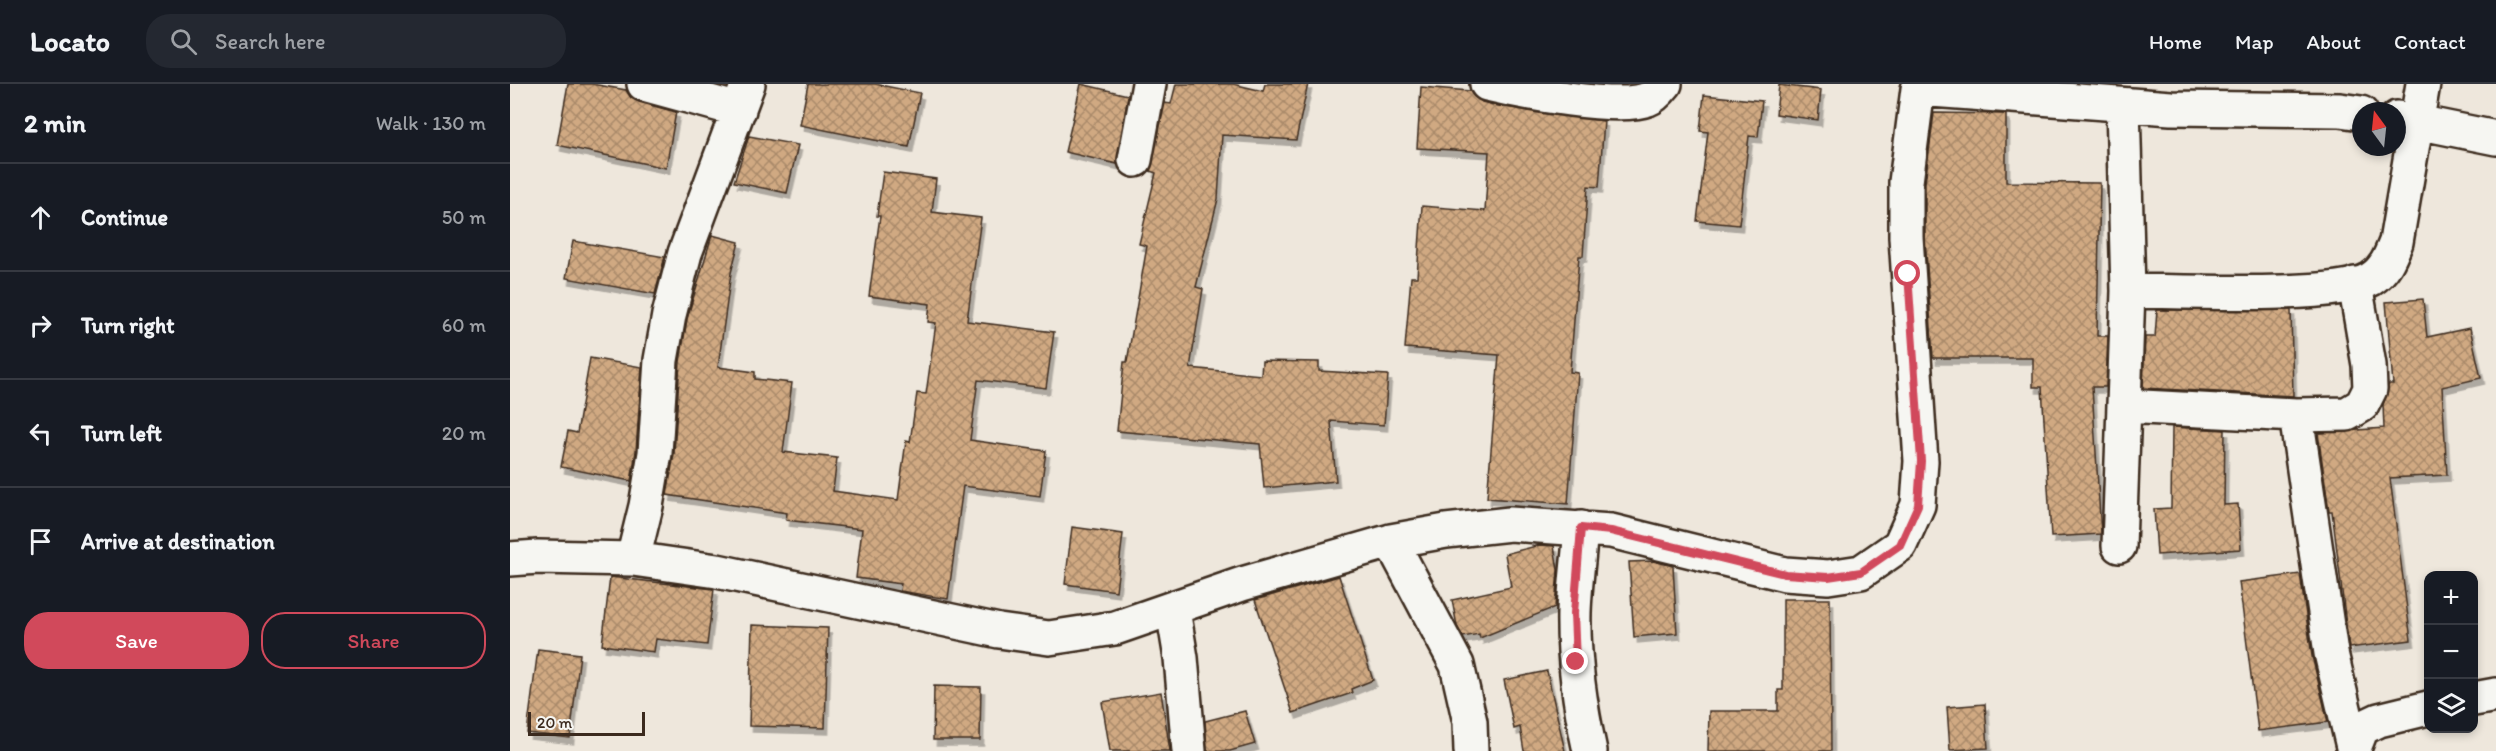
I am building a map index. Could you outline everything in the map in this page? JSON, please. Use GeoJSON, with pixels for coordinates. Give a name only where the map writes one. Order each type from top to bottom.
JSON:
{"type":"FeatureCollection","features":[{"type":"Feature","properties":{"kind":"street"},"geometry":{"type":"LineString","coordinates":[[633,559],[646,506],[655,453],[662,360],[669,315],[684,254],[744,97],[644,84]]}},
{"type":"Feature","properties":{"kind":"street"},"geometry":{"type":"LineString","coordinates":[[1135,160],[1149,84]]}},
{"type":"Feature","properties":{"kind":"street"},"geometry":{"type":"LineString","coordinates":[[1487,84],[1571,99],[1633,102],[1649,99],[1665,84]]}},
{"type":"Feature","properties":{"kind":"street"},"geometry":{"type":"LineString","coordinates":[[2128,291],[2284,291],[2355,284],[2374,277],[2389,260],[2396,242],[2407,120],[2423,84]]}},
{"type":"Feature","properties":{"kind":"street"},"geometry":{"type":"LineString","coordinates":[[510,559],[538,556],[633,559],[717,571],[999,632],[1049,638],[1115,628],[1173,610],[1253,580],[1391,541],[1446,531],[1510,524],[1611,531],[1785,574],[1828,577],[1861,572],[1900,545],[1918,505],[1921,461],[1905,237],[1908,86],[2171,108],[2352,112]]}},
{"type":"Feature","properties":{"kind":"street"},"geometry":{"type":"LineString","coordinates":[[2119,546],[2128,291],[2123,105]]}},
{"type":"Feature","properties":{"kind":"street"},"geometry":{"type":"LineString","coordinates":[[2407,120],[2496,138]]}},
{"type":"Feature","properties":{"kind":"street"},"geometry":{"type":"LineString","coordinates":[[2124,406],[2296,415],[2346,414],[2362,405],[2370,389],[2369,365],[2355,284]]}},
{"type":"Feature","properties":{"kind":"street"},"geometry":{"type":"LineString","coordinates":[[2296,415],[2331,653],[2353,749]]}},
{"type":"Feature","properties":{"kind":"street"},"geometry":{"type":"LineString","coordinates":[[1581,528],[1574,613],[1581,710],[1590,751]]}},
{"type":"Feature","properties":{"kind":"street"},"geometry":{"type":"LineString","coordinates":[[1391,541],[1457,665],[1470,722],[1471,751]]}},
{"type":"Feature","properties":{"kind":"street"},"geometry":{"type":"LineString","coordinates":[[1173,610],[1181,658],[1190,751]]}},
{"type":"Feature","properties":{"kind":"street"},"geometry":{"type":"LineString","coordinates":[[2478,698],[2496,694]]}},
{"type":"Feature","properties":{"kind":"street"},"geometry":{"type":"LineString","coordinates":[[2353,749],[2362,728],[2379,720],[2424,709]]}},
{"type":"Feature","properties":{"kind":"building"},"geometry":{"type":"Polygon","coordinates":[[[568,84],[592,84],[626,90],[631,98],[639,102],[676,112],[666,168],[557,145],[568,84]]]}},
{"type":"Feature","properties":{"kind":"building"},"geometry":{"type":"Polygon","coordinates":[[[808,84],[875,84],[920,93],[909,147],[800,125],[808,84]]]}},
{"type":"Feature","properties":{"kind":"building"},"geometry":{"type":"Polygon","coordinates":[[[1081,84],[1128,95],[1117,164],[1065,152],[1081,84]]]}},
{"type":"Feature","properties":{"kind":"building"},"geometry":{"type":"Polygon","coordinates":[[[1176,84],[1233,84],[1263,91],[1265,84],[1308,84],[1296,140],[1222,135],[1218,199],[1196,287],[1203,289],[1190,368],[1261,375],[1262,361],[1319,362],[1319,371],[1388,375],[1384,425],[1331,421],[1336,481],[1264,488],[1260,444],[1117,431],[1124,362],[1127,362],[1147,246],[1139,244],[1156,173],[1150,171],[1165,103],[1171,104],[1176,84]]]}},
{"type":"Feature","properties":{"kind":"building"},"geometry":{"type":"Polygon","coordinates":[[[1779,85],[1821,90],[1818,120],[1776,114],[1779,85]]]}},
{"type":"Feature","properties":{"kind":"building"},"geometry":{"type":"Polygon","coordinates":[[[1421,87],[1470,91],[1482,102],[1498,106],[1604,121],[1599,187],[1588,186],[1583,256],[1579,256],[1570,372],[1578,373],[1568,504],[1487,498],[1499,355],[1405,348],[1411,277],[1417,277],[1422,206],[1485,211],[1489,152],[1417,148],[1421,87]]]}},
{"type":"Feature","properties":{"kind":"building"},"geometry":{"type":"Polygon","coordinates":[[[1704,95],[1762,101],[1758,137],[1749,136],[1739,225],[1697,221],[1708,132],[1700,131],[1704,95]]]}},
{"type":"Feature","properties":{"kind":"building"},"geometry":{"type":"Polygon","coordinates":[[[1934,113],[2006,114],[2006,182],[2100,183],[2097,336],[2108,336],[2106,387],[2092,387],[2101,534],[2051,537],[2042,387],[2033,387],[2033,358],[1933,358],[1925,236],[1925,183],[1934,113]]]}},
{"type":"Feature","properties":{"kind":"building"},"geometry":{"type":"Polygon","coordinates":[[[749,136],[798,145],[787,193],[734,182],[749,136]]]}},
{"type":"Feature","properties":{"kind":"building"},"geometry":{"type":"Polygon","coordinates":[[[883,172],[936,179],[932,212],[981,218],[967,321],[1054,332],[1046,388],[978,380],[970,440],[1046,451],[1040,496],[963,486],[948,599],[900,591],[901,584],[856,578],[862,529],[786,520],[787,513],[667,495],[674,454],[680,362],[687,319],[712,235],[739,242],[731,273],[718,367],[755,372],[755,379],[792,383],[783,452],[837,458],[833,491],[898,500],[906,441],[910,442],[917,393],[926,394],[936,323],[928,322],[930,304],[869,296],[880,216],[877,216],[883,172]]]}},
{"type":"Feature","properties":{"kind":"building"},"geometry":{"type":"Polygon","coordinates":[[[573,241],[665,257],[655,294],[566,278],[573,241]]]}},
{"type":"Feature","properties":{"kind":"building"},"geometry":{"type":"Polygon","coordinates":[[[2423,299],[2427,337],[2470,328],[2481,378],[2442,387],[2447,475],[2390,478],[2411,640],[2349,648],[2332,511],[2329,511],[2318,433],[2384,428],[2383,405],[2389,384],[2393,384],[2386,302],[2423,299]]]}},
{"type":"Feature","properties":{"kind":"building"},"geometry":{"type":"Polygon","coordinates":[[[2157,310],[2291,310],[2293,396],[2143,388],[2145,337],[2155,337],[2157,310]]]}},
{"type":"Feature","properties":{"kind":"building"},"geometry":{"type":"Polygon","coordinates":[[[590,358],[642,367],[636,451],[631,481],[561,467],[568,431],[577,433],[590,358]]]}},
{"type":"Feature","properties":{"kind":"building"},"geometry":{"type":"Polygon","coordinates":[[[2172,427],[2225,430],[2224,505],[2238,504],[2241,549],[2157,555],[2154,509],[2171,508],[2172,427]]]}},
{"type":"Feature","properties":{"kind":"building"},"geometry":{"type":"Polygon","coordinates":[[[1072,527],[1123,534],[1116,591],[1065,584],[1072,527]]]}},
{"type":"Feature","properties":{"kind":"building"},"geometry":{"type":"Polygon","coordinates":[[[1540,545],[1554,546],[1558,570],[1555,607],[1480,638],[1479,634],[1463,637],[1457,626],[1452,600],[1511,587],[1505,554],[1540,545]]]}},
{"type":"Feature","properties":{"kind":"building"},"geometry":{"type":"Polygon","coordinates":[[[1653,561],[1673,566],[1677,633],[1634,637],[1629,562],[1653,561]]]}},
{"type":"Feature","properties":{"kind":"building"},"geometry":{"type":"Polygon","coordinates":[[[2300,574],[2312,656],[2328,722],[2258,731],[2239,582],[2300,574]]]}},
{"type":"Feature","properties":{"kind":"building"},"geometry":{"type":"Polygon","coordinates":[[[1339,576],[1373,680],[1351,689],[1352,693],[1293,713],[1255,600],[1339,576]]]}},
{"type":"Feature","properties":{"kind":"building"},"geometry":{"type":"Polygon","coordinates":[[[610,577],[714,589],[707,645],[656,639],[654,652],[602,645],[610,577]]]}},
{"type":"Feature","properties":{"kind":"building"},"geometry":{"type":"Polygon","coordinates":[[[1783,599],[1830,599],[1831,751],[1708,751],[1709,711],[1778,711],[1778,690],[1783,690],[1783,599]]]}},
{"type":"Feature","properties":{"kind":"building"},"geometry":{"type":"Polygon","coordinates":[[[752,625],[828,628],[825,728],[749,726],[752,625]]]}},
{"type":"Feature","properties":{"kind":"building"},"geometry":{"type":"Polygon","coordinates":[[[538,649],[580,654],[570,738],[527,733],[538,649]]]}},
{"type":"Feature","properties":{"kind":"building"},"geometry":{"type":"Polygon","coordinates":[[[1547,671],[1565,751],[1524,751],[1520,727],[1514,729],[1504,680],[1547,671]]]}},
{"type":"Feature","properties":{"kind":"building"},"geometry":{"type":"Polygon","coordinates":[[[934,686],[981,687],[980,740],[933,740],[934,686]]]}},
{"type":"Feature","properties":{"kind":"building"},"geometry":{"type":"Polygon","coordinates":[[[1161,692],[1170,751],[1110,751],[1102,702],[1161,692]]]}},
{"type":"Feature","properties":{"kind":"building"},"geometry":{"type":"Polygon","coordinates":[[[1985,704],[1988,748],[1950,750],[1947,707],[1985,704]]]}},
{"type":"Feature","properties":{"kind":"building"},"geometry":{"type":"Polygon","coordinates":[[[1245,711],[1255,744],[1230,751],[1207,751],[1205,721],[1245,711]]]}},
{"type":"Feature","properties":{"kind":"route"},"geometry":{"type":"LineString","coordinates":[[1576,662],[1574,613],[1581,528],[1611,531],[1785,574],[1828,577],[1861,572],[1900,545],[1918,505],[1921,461],[1908,274]]}}]}
